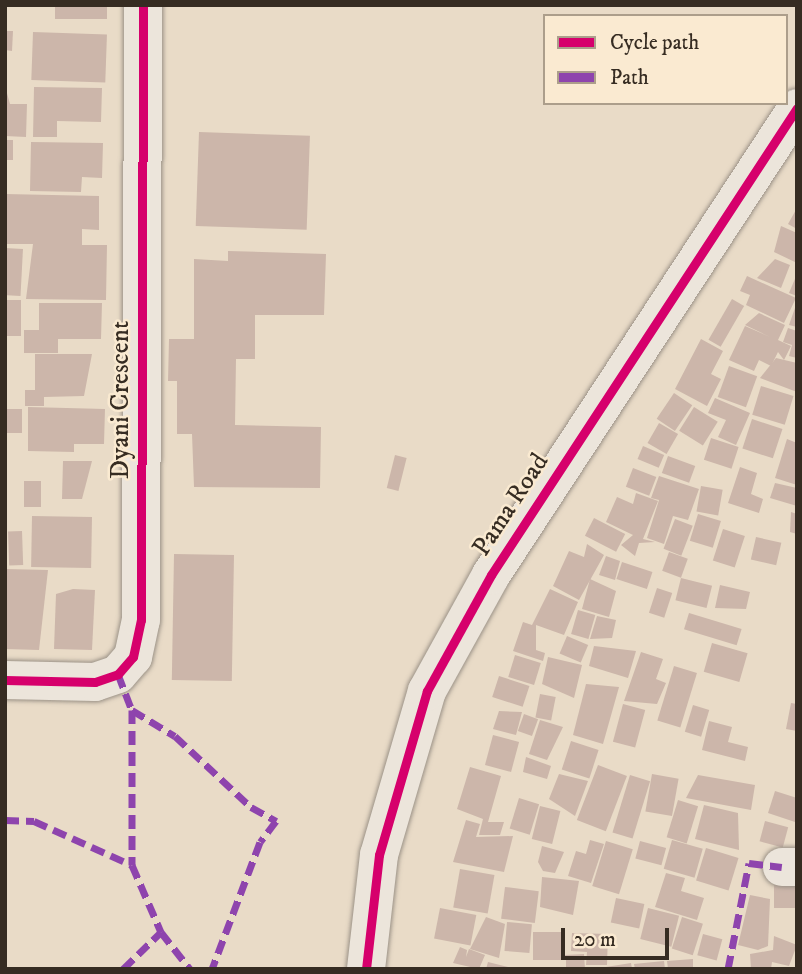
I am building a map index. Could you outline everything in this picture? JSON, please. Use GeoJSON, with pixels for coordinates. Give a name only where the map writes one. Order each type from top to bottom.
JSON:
{"type":"FeatureCollection","features":[{"type":"Feature","properties":{"kind":"street","name":"Dyani Crescent"},"geometry":{"type":"LineString","coordinates":[[5,680],[94,682],[118,674],[133,657],[141,620],[143,5]]}},
{"type":"Feature","properties":{"kind":"street","name":"Pama Road"},"geometry":{"type":"LineString","coordinates":[[366,969],[379,855],[427,691],[491,575],[797,108]]}},
{"type":"Feature","properties":{"kind":"building"},"geometry":{"type":"Polygon","coordinates":[[[55,5],[107,5],[107,19],[55,19],[55,5]]]}},
{"type":"Feature","properties":{"kind":"building"},"geometry":{"type":"Polygon","coordinates":[[[5,31],[13,31],[12,51],[5,50],[5,31]]]}},
{"type":"Feature","properties":{"kind":"building"},"geometry":{"type":"Polygon","coordinates":[[[33,32],[107,35],[105,83],[31,80],[33,32]]]}},
{"type":"Feature","properties":{"kind":"building"},"geometry":{"type":"Polygon","coordinates":[[[5,86],[10,104],[27,104],[26,137],[5,136],[5,86]]]}},
{"type":"Feature","properties":{"kind":"building"},"geometry":{"type":"Polygon","coordinates":[[[34,87],[102,88],[101,122],[57,121],[57,137],[33,137],[34,87]]]}},
{"type":"Feature","properties":{"kind":"building"},"geometry":{"type":"Polygon","coordinates":[[[199,132],[310,136],[307,230],[196,226],[199,132]]]}},
{"type":"Feature","properties":{"kind":"building"},"geometry":{"type":"Polygon","coordinates":[[[5,140],[13,140],[13,160],[5,160],[5,140]]]}},
{"type":"Feature","properties":{"kind":"building"},"geometry":{"type":"Polygon","coordinates":[[[31,142],[103,143],[102,178],[82,177],[81,192],[30,191],[31,142]]]}},
{"type":"Feature","properties":{"kind":"building"},"geometry":{"type":"Polygon","coordinates":[[[5,194],[99,196],[99,230],[82,229],[82,245],[107,245],[106,300],[26,299],[33,244],[5,244],[5,194]]]}},
{"type":"Feature","properties":{"kind":"building"},"geometry":{"type":"Polygon","coordinates":[[[797,208],[797,229],[788,224],[797,208]]]}},
{"type":"Feature","properties":{"kind":"building"},"geometry":{"type":"Polygon","coordinates":[[[781,226],[797,233],[797,263],[774,252],[781,226]]]}},
{"type":"Feature","properties":{"kind":"building"},"geometry":{"type":"Polygon","coordinates":[[[5,248],[23,249],[21,296],[5,295],[5,248]]]}},
{"type":"Feature","properties":{"kind":"building"},"geometry":{"type":"Polygon","coordinates":[[[228,251],[326,254],[324,315],[255,315],[255,359],[236,359],[235,425],[321,427],[320,488],[194,487],[192,434],[177,434],[177,381],[168,381],[169,339],[194,339],[194,259],[228,261],[228,251]]]}},
{"type":"Feature","properties":{"kind":"building"},"geometry":{"type":"Polygon","coordinates":[[[775,259],[790,265],[781,288],[757,278],[775,259]]]}},
{"type":"Feature","properties":{"kind":"building"},"geometry":{"type":"Polygon","coordinates":[[[797,274],[797,296],[789,293],[797,274]]]}},
{"type":"Feature","properties":{"kind":"building"},"geometry":{"type":"Polygon","coordinates":[[[747,276],[796,298],[784,323],[746,305],[750,295],[740,291],[747,276]]]}},
{"type":"Feature","properties":{"kind":"building"},"geometry":{"type":"Polygon","coordinates":[[[732,299],[744,306],[721,347],[708,340],[732,299]]]}},
{"type":"Feature","properties":{"kind":"building"},"geometry":{"type":"Polygon","coordinates":[[[5,300],[21,300],[21,336],[5,336],[5,300]]]}},
{"type":"Feature","properties":{"kind":"building"},"geometry":{"type":"Polygon","coordinates":[[[39,303],[102,303],[101,339],[58,339],[58,353],[24,353],[24,330],[39,330],[39,303]]]}},
{"type":"Feature","properties":{"kind":"building"},"geometry":{"type":"Polygon","coordinates":[[[797,305],[797,327],[789,325],[797,305]]]}},
{"type":"Feature","properties":{"kind":"building"},"geometry":{"type":"Polygon","coordinates":[[[759,313],[785,325],[778,340],[791,346],[784,360],[778,352],[771,366],[759,360],[754,371],[729,360],[745,326],[770,337],[745,325],[759,313]]]}},
{"type":"Feature","properties":{"kind":"building"},"geometry":{"type":"Polygon","coordinates":[[[788,328],[797,331],[797,358],[789,356],[792,345],[783,342],[788,328]]]}},
{"type":"Feature","properties":{"kind":"building"},"geometry":{"type":"Polygon","coordinates":[[[701,339],[723,351],[711,374],[721,379],[707,406],[675,389],[701,339]]]}},
{"type":"Feature","properties":{"kind":"building"},"geometry":{"type":"Polygon","coordinates":[[[35,354],[92,354],[84,396],[44,397],[44,406],[25,406],[25,390],[35,390],[35,354]]]}},
{"type":"Feature","properties":{"kind":"building"},"geometry":{"type":"Polygon","coordinates":[[[776,358],[797,363],[797,392],[760,378],[776,358]]]}},
{"type":"Feature","properties":{"kind":"building"},"geometry":{"type":"Polygon","coordinates":[[[729,366],[757,376],[746,407],[718,397],[729,366]]]}},
{"type":"Feature","properties":{"kind":"building"},"geometry":{"type":"Polygon","coordinates":[[[761,386],[794,396],[785,425],[752,415],[761,386]]]}},
{"type":"Feature","properties":{"kind":"building"},"geometry":{"type":"Polygon","coordinates":[[[674,393],[692,405],[675,431],[657,419],[674,393]]]}},
{"type":"Feature","properties":{"kind":"building"},"geometry":{"type":"Polygon","coordinates":[[[715,398],[750,413],[736,445],[718,437],[726,420],[708,413],[715,398]]]}},
{"type":"Feature","properties":{"kind":"building"},"geometry":{"type":"Polygon","coordinates":[[[28,407],[105,409],[104,444],[74,444],[74,452],[28,451],[28,407]]]}},
{"type":"Feature","properties":{"kind":"building"},"geometry":{"type":"Polygon","coordinates":[[[694,407],[718,422],[703,446],[679,431],[694,407]]]}},
{"type":"Feature","properties":{"kind":"building"},"geometry":{"type":"Polygon","coordinates":[[[5,409],[22,409],[22,433],[5,433],[5,409]]]}},
{"type":"Feature","properties":{"kind":"building"},"geometry":{"type":"Polygon","coordinates":[[[752,419],[782,429],[773,458],[742,448],[752,419]]]}},
{"type":"Feature","properties":{"kind":"building"},"geometry":{"type":"Polygon","coordinates":[[[659,423],[678,434],[667,454],[648,443],[659,423]]]}},
{"type":"Feature","properties":{"kind":"building"},"geometry":{"type":"Polygon","coordinates":[[[711,438],[739,447],[731,469],[704,460],[711,438]]]}},
{"type":"Feature","properties":{"kind":"building"},"geometry":{"type":"Polygon","coordinates":[[[787,439],[797,443],[797,485],[775,478],[787,439]]]}},
{"type":"Feature","properties":{"kind":"building"},"geometry":{"type":"Polygon","coordinates":[[[643,446],[664,455],[659,468],[638,459],[643,446]]]}},
{"type":"Feature","properties":{"kind":"building"},"geometry":{"type":"Polygon","coordinates":[[[395,455],[407,458],[398,491],[387,488],[395,455]]]}},
{"type":"Feature","properties":{"kind":"building"},"geometry":{"type":"Polygon","coordinates":[[[668,456],[695,466],[689,483],[662,473],[668,456]]]}},
{"type":"Feature","properties":{"kind":"building"},"geometry":{"type":"Polygon","coordinates":[[[63,461],[92,461],[82,499],[62,499],[63,461]]]}},
{"type":"Feature","properties":{"kind":"building"},"geometry":{"type":"Polygon","coordinates":[[[740,467],[757,473],[751,494],[763,499],[759,513],[728,503],[740,467]]]}},
{"type":"Feature","properties":{"kind":"building"},"geometry":{"type":"Polygon","coordinates":[[[633,468],[656,477],[649,496],[626,487],[633,468]]]}},
{"type":"Feature","properties":{"kind":"building"},"geometry":{"type":"Polygon","coordinates":[[[659,476],[699,489],[688,520],[673,516],[664,544],[647,538],[659,500],[651,498],[659,476]]]}},
{"type":"Feature","properties":{"kind":"building"},"geometry":{"type":"Polygon","coordinates":[[[24,481],[41,481],[41,507],[24,507],[24,481]]]}},
{"type":"Feature","properties":{"kind":"building"},"geometry":{"type":"Polygon","coordinates":[[[775,483],[797,488],[797,506],[770,498],[775,483]]]}},
{"type":"Feature","properties":{"kind":"building"},"geometry":{"type":"Polygon","coordinates":[[[701,486],[723,490],[718,515],[696,512],[701,486]]]}},
{"type":"Feature","properties":{"kind":"building"},"geometry":{"type":"Polygon","coordinates":[[[636,493],[658,501],[643,539],[655,542],[639,543],[635,556],[621,545],[633,535],[606,522],[617,497],[633,504],[636,493]]]}},
{"type":"Feature","properties":{"kind":"building"},"geometry":{"type":"Polygon","coordinates":[[[791,512],[797,514],[797,534],[790,532],[791,512]]]}},
{"type":"Feature","properties":{"kind":"building"},"geometry":{"type":"Polygon","coordinates":[[[698,514],[721,521],[713,548],[690,541],[698,514]]]}},
{"type":"Feature","properties":{"kind":"building"},"geometry":{"type":"Polygon","coordinates":[[[32,516],[92,517],[91,568],[31,567],[32,516]]]}},
{"type":"Feature","properties":{"kind":"building"},"geometry":{"type":"Polygon","coordinates":[[[594,518],[625,534],[616,552],[585,536],[594,518]]]}},
{"type":"Feature","properties":{"kind":"building"},"geometry":{"type":"Polygon","coordinates":[[[675,519],[693,526],[681,556],[664,549],[675,519]]]}},
{"type":"Feature","properties":{"kind":"building"},"geometry":{"type":"Polygon","coordinates":[[[723,529],[745,536],[735,567],[713,560],[723,529]]]}},
{"type":"Feature","properties":{"kind":"building"},"geometry":{"type":"Polygon","coordinates":[[[8,531],[22,531],[23,565],[9,565],[8,531]]]}},
{"type":"Feature","properties":{"kind":"building"},"geometry":{"type":"Polygon","coordinates":[[[756,537],[781,543],[776,565],[751,559],[756,537]]]}},
{"type":"Feature","properties":{"kind":"building"},"geometry":{"type":"Polygon","coordinates":[[[587,544],[604,555],[579,600],[553,586],[569,551],[584,557],[587,544]]]}},
{"type":"Feature","properties":{"kind":"building"},"geometry":{"type":"Polygon","coordinates":[[[669,552],[688,559],[681,578],[662,571],[669,552]]]}},
{"type":"Feature","properties":{"kind":"building"},"geometry":{"type":"Polygon","coordinates":[[[174,554],[234,555],[232,681],[172,680],[174,554]]]}},
{"type":"Feature","properties":{"kind":"building"},"geometry":{"type":"Polygon","coordinates":[[[606,556],[620,561],[615,580],[599,575],[606,556]]]}},
{"type":"Feature","properties":{"kind":"building"},"geometry":{"type":"Polygon","coordinates":[[[622,562],[652,572],[647,589],[616,579],[622,562]]]}},
{"type":"Feature","properties":{"kind":"building"},"geometry":{"type":"Polygon","coordinates":[[[5,569],[48,570],[39,650],[5,649],[5,569]]]}},
{"type":"Feature","properties":{"kind":"building"},"geometry":{"type":"Polygon","coordinates":[[[681,578],[712,586],[706,608],[675,600],[681,578]]]}},
{"type":"Feature","properties":{"kind":"building"},"geometry":{"type":"Polygon","coordinates":[[[590,579],[616,591],[609,617],[582,609],[590,579]]]}},
{"type":"Feature","properties":{"kind":"building"},"geometry":{"type":"Polygon","coordinates":[[[720,585],[750,592],[746,609],[715,608],[720,585]]]}},
{"type":"Feature","properties":{"kind":"building"},"geometry":{"type":"Polygon","coordinates":[[[657,588],[672,593],[664,618],[649,613],[657,588]]]}},
{"type":"Feature","properties":{"kind":"building"},"geometry":{"type":"Polygon","coordinates":[[[73,589],[95,590],[92,650],[54,649],[56,594],[73,589]]]}},
{"type":"Feature","properties":{"kind":"building"},"geometry":{"type":"Polygon","coordinates":[[[550,589],[578,602],[564,635],[536,625],[536,650],[545,653],[543,661],[513,651],[523,622],[532,625],[550,589]]]}},
{"type":"Feature","properties":{"kind":"building"},"geometry":{"type":"Polygon","coordinates":[[[578,610],[595,615],[588,639],[571,634],[578,610]]]}},
{"type":"Feature","properties":{"kind":"building"},"geometry":{"type":"Polygon","coordinates":[[[689,613],[742,629],[737,645],[684,629],[689,613]]]}},
{"type":"Feature","properties":{"kind":"building"},"geometry":{"type":"Polygon","coordinates":[[[597,616],[616,620],[612,638],[590,639],[597,616]]]}},
{"type":"Feature","properties":{"kind":"building"},"geometry":{"type":"Polygon","coordinates":[[[567,636],[588,645],[581,662],[560,653],[567,636]]]}},
{"type":"Feature","properties":{"kind":"building"},"geometry":{"type":"Polygon","coordinates":[[[712,643],[748,653],[739,682],[704,672],[712,643]]]}},
{"type":"Feature","properties":{"kind":"building"},"geometry":{"type":"Polygon","coordinates":[[[594,646],[636,651],[628,678],[589,666],[594,646]]]}},
{"type":"Feature","properties":{"kind":"building"},"geometry":{"type":"Polygon","coordinates":[[[641,652],[663,659],[656,679],[666,683],[657,704],[624,701],[641,652]]]}},
{"type":"Feature","properties":{"kind":"building"},"geometry":{"type":"Polygon","coordinates":[[[515,655],[541,663],[534,685],[508,677],[515,655]]]}},
{"type":"Feature","properties":{"kind":"building"},"geometry":{"type":"Polygon","coordinates":[[[548,657],[582,665],[574,698],[542,684],[548,657]]]}},
{"type":"Feature","properties":{"kind":"building"},"geometry":{"type":"Polygon","coordinates":[[[674,666],[697,673],[680,728],[657,721],[674,666]]]}},
{"type":"Feature","properties":{"kind":"building"},"geometry":{"type":"Polygon","coordinates":[[[499,676],[529,686],[523,707],[492,697],[499,676]]]}},
{"type":"Feature","properties":{"kind":"building"},"geometry":{"type":"Polygon","coordinates":[[[586,684],[619,687],[603,744],[573,735],[586,684]]]}},
{"type":"Feature","properties":{"kind":"building"},"geometry":{"type":"Polygon","coordinates":[[[540,694],[556,697],[551,721],[535,718],[540,694]]]}},
{"type":"Feature","properties":{"kind":"building"},"geometry":{"type":"Polygon","coordinates":[[[791,703],[797,704],[797,731],[786,729],[791,703]]]}},
{"type":"Feature","properties":{"kind":"building"},"geometry":{"type":"Polygon","coordinates":[[[623,704],[645,710],[635,748],[613,742],[623,704]]]}},
{"type":"Feature","properties":{"kind":"building"},"geometry":{"type":"Polygon","coordinates":[[[693,705],[709,710],[701,737],[685,732],[693,705]]]}},
{"type":"Feature","properties":{"kind":"building"},"geometry":{"type":"Polygon","coordinates":[[[499,711],[522,712],[516,735],[493,729],[499,711]]]}},
{"type":"Feature","properties":{"kind":"building"},"geometry":{"type":"Polygon","coordinates":[[[524,714],[538,719],[532,736],[518,731],[524,714]]]}},
{"type":"Feature","properties":{"kind":"building"},"geometry":{"type":"Polygon","coordinates":[[[540,720],[563,727],[547,760],[529,754],[540,720]]]}},
{"type":"Feature","properties":{"kind":"building"},"geometry":{"type":"Polygon","coordinates":[[[709,721],[732,727],[728,742],[748,747],[745,761],[702,750],[709,721]]]}},
{"type":"Feature","properties":{"kind":"building"},"geometry":{"type":"Polygon","coordinates":[[[493,735],[519,742],[511,772],[485,765],[493,735]]]}},
{"type":"Feature","properties":{"kind":"building"},"geometry":{"type":"Polygon","coordinates":[[[571,741],[599,750],[589,778],[562,770],[571,741]]]}},
{"type":"Feature","properties":{"kind":"building"},"geometry":{"type":"Polygon","coordinates":[[[526,757],[551,766],[547,779],[523,772],[526,757]]]}},
{"type":"Feature","properties":{"kind":"building"},"geometry":{"type":"Polygon","coordinates":[[[598,765],[627,776],[606,831],[577,820],[598,765]]]}},
{"type":"Feature","properties":{"kind":"building"},"geometry":{"type":"Polygon","coordinates":[[[470,767],[501,776],[488,822],[504,822],[500,835],[479,835],[483,819],[457,809],[470,767]]]}},
{"type":"Feature","properties":{"kind":"building"},"geometry":{"type":"Polygon","coordinates":[[[559,774],[588,781],[575,816],[549,799],[559,774]]]}},
{"type":"Feature","properties":{"kind":"building"},"geometry":{"type":"Polygon","coordinates":[[[652,774],[679,779],[672,816],[645,811],[652,774]]]}},
{"type":"Feature","properties":{"kind":"building"},"geometry":{"type":"Polygon","coordinates":[[[630,775],[650,781],[633,839],[612,832],[630,775]]]}},
{"type":"Feature","properties":{"kind":"building"},"geometry":{"type":"Polygon","coordinates":[[[698,775],[755,785],[751,810],[686,798],[698,775]]]}},
{"type":"Feature","properties":{"kind":"building"},"geometry":{"type":"Polygon","coordinates":[[[775,791],[797,798],[795,822],[768,813],[775,791]]]}},
{"type":"Feature","properties":{"kind":"building"},"geometry":{"type":"Polygon","coordinates":[[[519,798],[539,804],[530,835],[510,829],[519,798]]]}},
{"type":"Feature","properties":{"kind":"building"},"geometry":{"type":"Polygon","coordinates":[[[678,800],[698,806],[687,843],[667,837],[678,800]]]}},
{"type":"Feature","properties":{"kind":"building"},"geometry":{"type":"Polygon","coordinates":[[[704,805],[738,813],[739,850],[695,839],[704,805]]]}},
{"type":"Feature","properties":{"kind":"building"},"geometry":{"type":"Polygon","coordinates":[[[540,806],[560,811],[552,844],[532,839],[540,806]]]}},
{"type":"Feature","properties":{"kind":"building"},"geometry":{"type":"Polygon","coordinates":[[[466,820],[480,824],[476,837],[513,836],[504,872],[453,862],[466,820]]]}},
{"type":"Feature","properties":{"kind":"building"},"geometry":{"type":"Polygon","coordinates":[[[765,821],[788,827],[783,847],[760,841],[765,821]]]}},
{"type":"Feature","properties":{"kind":"building"},"geometry":{"type":"Polygon","coordinates":[[[590,840],[604,844],[591,883],[568,876],[576,851],[586,854],[590,840]]]}},
{"type":"Feature","properties":{"kind":"building"},"geometry":{"type":"Polygon","coordinates":[[[672,840],[703,849],[694,878],[664,869],[672,840]]]}},
{"type":"Feature","properties":{"kind":"building"},"geometry":{"type":"Polygon","coordinates":[[[606,841],[633,849],[619,894],[592,886],[606,841]]]}},
{"type":"Feature","properties":{"kind":"building"},"geometry":{"type":"Polygon","coordinates":[[[640,841],[666,848],[661,865],[635,858],[640,841]]]}},
{"type":"Feature","properties":{"kind":"building"},"geometry":{"type":"Polygon","coordinates":[[[542,846],[564,852],[555,873],[543,871],[538,862],[542,846]]]}},
{"type":"Feature","properties":{"kind":"building"},"geometry":{"type":"Polygon","coordinates":[[[706,848],[739,858],[729,890],[696,881],[706,848]]]}},
{"type":"Feature","properties":{"kind":"building"},"geometry":{"type":"Polygon","coordinates":[[[460,869],[494,875],[488,913],[453,907],[460,869]]]}},
{"type":"Feature","properties":{"kind":"building"},"geometry":{"type":"Polygon","coordinates":[[[666,873],[685,878],[681,891],[704,898],[697,920],[655,907],[666,873]]]}},
{"type":"Feature","properties":{"kind":"building"},"geometry":{"type":"Polygon","coordinates":[[[542,877],[579,881],[573,915],[540,907],[542,877]]]}},
{"type":"Feature","properties":{"kind":"building"},"geometry":{"type":"Polygon","coordinates":[[[774,884],[797,884],[797,908],[774,908],[774,884]]]}},
{"type":"Feature","properties":{"kind":"building"},"geometry":{"type":"Polygon","coordinates":[[[505,887],[539,891],[535,923],[501,919],[505,887]]]}},
{"type":"Feature","properties":{"kind":"building"},"geometry":{"type":"Polygon","coordinates":[[[750,895],[770,899],[768,946],[758,950],[738,945],[750,895]]]}},
{"type":"Feature","properties":{"kind":"building"},"geometry":{"type":"Polygon","coordinates":[[[616,898],[644,904],[639,928],[611,922],[616,898]]]}},
{"type":"Feature","properties":{"kind":"building"},"geometry":{"type":"Polygon","coordinates":[[[440,908],[476,915],[470,945],[434,938],[440,908]]]}},
{"type":"Feature","properties":{"kind":"building"},"geometry":{"type":"Polygon","coordinates":[[[648,908],[679,916],[671,947],[640,939],[648,908]]]}},
{"type":"Feature","properties":{"kind":"building"},"geometry":{"type":"Polygon","coordinates":[[[486,917],[505,924],[499,958],[470,949],[486,917]]]}},
{"type":"Feature","properties":{"kind":"building"},"geometry":{"type":"Polygon","coordinates":[[[682,917],[703,924],[693,955],[672,948],[682,917]]]}},
{"type":"Feature","properties":{"kind":"building"},"geometry":{"type":"Polygon","coordinates":[[[507,922],[532,924],[529,953],[504,951],[507,922]]]}},
{"type":"Feature","properties":{"kind":"building"},"geometry":{"type":"Polygon","coordinates":[[[533,932],[565,932],[565,955],[584,954],[585,969],[566,969],[566,960],[533,960],[533,932]]]}},
{"type":"Feature","properties":{"kind":"building"},"geometry":{"type":"Polygon","coordinates":[[[572,933],[608,934],[607,965],[586,965],[587,952],[571,951],[572,933]]]}},
{"type":"Feature","properties":{"kind":"building"},"geometry":{"type":"Polygon","coordinates":[[[703,934],[722,939],[717,960],[697,955],[703,934]]]}},
{"type":"Feature","properties":{"kind":"building"},"geometry":{"type":"Polygon","coordinates":[[[774,936],[797,945],[789,966],[772,962],[771,969],[751,969],[750,954],[773,950],[774,936]]]}},
{"type":"Feature","properties":{"kind":"building"},"geometry":{"type":"Polygon","coordinates":[[[460,947],[467,950],[466,957],[469,949],[485,955],[479,969],[453,963],[460,947]]]}},
{"type":"Feature","properties":{"kind":"building"},"geometry":{"type":"Polygon","coordinates":[[[693,959],[693,969],[668,969],[667,961],[693,959]]]}},
{"type":"Feature","properties":{"kind":"building"},"geometry":{"type":"Polygon","coordinates":[[[664,961],[665,969],[635,969],[634,964],[664,961]]]}},
{"type":"Feature","properties":{"kind":"building"},"geometry":{"type":"Polygon","coordinates":[[[488,962],[512,968],[512,969],[486,969],[488,962]]]}},
{"type":"Feature","properties":{"kind":"building"},"geometry":{"type":"Polygon","coordinates":[[[631,963],[632,969],[606,969],[606,967],[631,963]]]}},
{"type":"Feature","properties":{"kind":"marked path"},"geometry":{"type":"LineString","coordinates":[[118,674],[132,710],[175,736],[251,807],[276,821],[260,842],[212,969]]}},
{"type":"Feature","properties":{"kind":"marked path"},"geometry":{"type":"LineString","coordinates":[[132,710],[132,865],[161,932],[190,969]]}},
{"type":"Feature","properties":{"kind":"marked path"},"geometry":{"type":"LineString","coordinates":[[5,820],[34,821],[132,865]]}},
{"type":"Feature","properties":{"kind":"marked path"},"geometry":{"type":"LineString","coordinates":[[728,969],[749,863],[782,867]]}},
{"type":"Feature","properties":{"kind":"marked path"},"geometry":{"type":"LineString","coordinates":[[123,969],[161,932]]}},
{"type":"Feature","properties":{"kind":"cycle path"},"geometry":{"type":"LineString","coordinates":[[5,680],[95,682],[118,674],[133,657],[141,620],[143,5]]}},
{"type":"Feature","properties":{"kind":"cycle path"},"geometry":{"type":"LineString","coordinates":[[366,969],[379,855],[427,691],[491,575],[797,108]]}}]}
